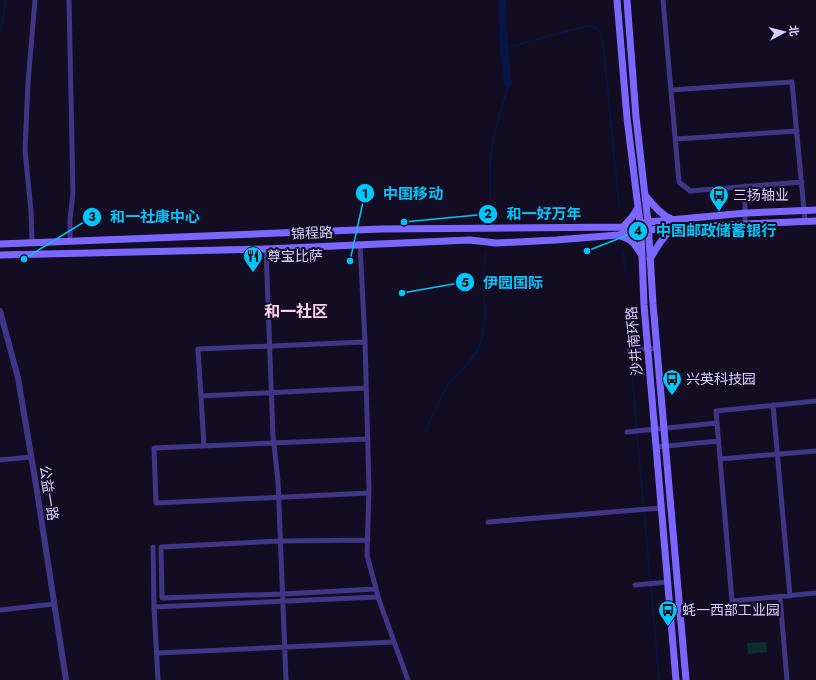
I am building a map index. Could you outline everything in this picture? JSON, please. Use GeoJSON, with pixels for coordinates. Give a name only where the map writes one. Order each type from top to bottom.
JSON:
{"type":"FeatureCollection","features":[{"type":"Feature","properties":{"kind":"main road","name":"沙井南环路"},"geometry":{"type":"LineString","coordinates":[[617,0],[627,118],[638,208],[650,259],[686,680]]}},
{"type":"Feature","properties":{"kind":"main road","name":"沙井南环路"},"geometry":{"type":"LineString","coordinates":[[627,0],[636,117],[648,222],[643,229],[642,255],[644,305],[676,680]]}},
{"type":"Feature","properties":{"kind":"main road"},"geometry":{"type":"LineString","coordinates":[[645,195],[657,209],[673,220]]}},
{"type":"Feature","properties":{"kind":"main road"},"geometry":{"type":"LineString","coordinates":[[623,226],[638,208]]}},
{"type":"Feature","properties":{"kind":"main road"},"geometry":{"type":"LineString","coordinates":[[648,222],[746,213],[816,210]]}},
{"type":"Feature","properties":{"kind":"main road","name":"锦程路"},"geometry":{"type":"LineString","coordinates":[[0,244],[381,229],[623,226],[643,229],[672,229],[816,221]]}},
{"type":"Feature","properties":{"kind":"main road","name":"锦程路"},"geometry":{"type":"LineString","coordinates":[[0,255],[258,249],[470,240],[496,243],[618,235],[643,229]]}},
{"type":"Feature","properties":{"kind":"main road"},"geometry":{"type":"LineString","coordinates":[[650,259],[657,245],[672,229]]}},
{"type":"Feature","properties":{"kind":"main road"},"geometry":{"type":"LineString","coordinates":[[257,234],[258,249]]}},
{"type":"Feature","properties":{"kind":"main road"},"geometry":{"type":"LineString","coordinates":[[618,235],[630,239],[642,255]]}},
{"type":"Feature","properties":{"kind":"street"},"geometry":{"type":"LineString","coordinates":[[32,243],[31,211],[25,150],[28,83],[35,0]]}},
{"type":"Feature","properties":{"kind":"street"},"geometry":{"type":"LineString","coordinates":[[69,0],[73,194],[70,219],[70,242]]}},
{"type":"Feature","properties":{"kind":"street"},"geometry":{"type":"LineString","coordinates":[[663,0],[679,182],[690,192],[802,182]]}},
{"type":"Feature","properties":{"kind":"street"},"geometry":{"type":"LineString","coordinates":[[671,90],[792,82],[805,221]]}},
{"type":"Feature","properties":{"kind":"street"},"geometry":{"type":"LineString","coordinates":[[676,139],[796,131]]}},
{"type":"Feature","properties":{"kind":"street"},"geometry":{"type":"LineString","coordinates":[[745,186],[745,224]]}},
{"type":"Feature","properties":{"kind":"street"},"geometry":{"type":"LineString","coordinates":[[360,244],[368,438],[369,493],[367,555],[378,597],[408,680]]}},
{"type":"Feature","properties":{"kind":"street"},"geometry":{"type":"LineString","coordinates":[[266,248],[286,680]]}},
{"type":"Feature","properties":{"kind":"street","name":"公益一路"},"geometry":{"type":"LineString","coordinates":[[0,311],[18,378],[66,680]]}},
{"type":"Feature","properties":{"kind":"street"},"geometry":{"type":"LineString","coordinates":[[204,446],[198,349],[365,342]]}},
{"type":"Feature","properties":{"kind":"street"},"geometry":{"type":"LineString","coordinates":[[629,350],[657,348]]}},
{"type":"Feature","properties":{"kind":"street"},"geometry":{"type":"LineString","coordinates":[[201,396],[366,388]]}},
{"type":"Feature","properties":{"kind":"street"},"geometry":{"type":"LineString","coordinates":[[816,401],[716,411],[732,601],[816,593]]}},
{"type":"Feature","properties":{"kind":"street"},"geometry":{"type":"LineString","coordinates":[[773,405],[790,596]]}},
{"type":"Feature","properties":{"kind":"street"},"geometry":{"type":"LineString","coordinates":[[627,432],[717,423]]}},
{"type":"Feature","properties":{"kind":"street"},"geometry":{"type":"LineString","coordinates":[[368,438],[154,448],[156,502],[369,493]]}},
{"type":"Feature","properties":{"kind":"street"},"geometry":{"type":"LineString","coordinates":[[656,447],[719,441]]}},
{"type":"Feature","properties":{"kind":"street"},"geometry":{"type":"LineString","coordinates":[[720,459],[816,451]]}},
{"type":"Feature","properties":{"kind":"street"},"geometry":{"type":"LineString","coordinates":[[0,460],[31,457]]}},
{"type":"Feature","properties":{"kind":"street"},"geometry":{"type":"LineString","coordinates":[[488,522],[661,508]]}},
{"type":"Feature","properties":{"kind":"street"},"geometry":{"type":"LineString","coordinates":[[368,540],[280,541],[161,547],[162,598],[376,589]]}},
{"type":"Feature","properties":{"kind":"street"},"geometry":{"type":"LineString","coordinates":[[153,547],[154,607],[158,680]]}},
{"type":"Feature","properties":{"kind":"street"},"geometry":{"type":"LineString","coordinates":[[635,585],[668,582]]}},
{"type":"Feature","properties":{"kind":"street"},"geometry":{"type":"LineString","coordinates":[[154,607],[378,597]]}},
{"type":"Feature","properties":{"kind":"street"},"geometry":{"type":"LineString","coordinates":[[780,597],[787,680]]}},
{"type":"Feature","properties":{"kind":"street"},"geometry":{"type":"LineString","coordinates":[[0,610],[54,604]]}},
{"type":"Feature","properties":{"kind":"street"},"geometry":{"type":"LineString","coordinates":[[157,653],[394,642]]}},
{"type":"Feature","properties":{"kind":"green space"},"geometry":{"type":"Polygon","coordinates":[[[766,642],[767,652],[748,654],[747,643],[766,642]]]}},
{"type":"Feature","properties":{"kind":"waterway"},"geometry":{"type":"LineString","coordinates":[[0,34],[6,0]]}},
{"type":"Feature","properties":{"kind":"waterway"},"geometry":{"type":"LineString","coordinates":[[502,0],[504,47],[508,84]]}},
{"type":"Feature","properties":{"kind":"waterway"},"geometry":{"type":"LineString","coordinates":[[504,47],[587,26],[595,27],[599,31],[603,43],[619,204]]}},
{"type":"Feature","properties":{"kind":"waterway"},"geometry":{"type":"LineString","coordinates":[[490,206],[491,153],[508,84]]}},
{"type":"Feature","properties":{"kind":"waterway"},"geometry":{"type":"LineString","coordinates":[[623,251],[625,271]]}},
{"type":"Feature","properties":{"kind":"waterway"},"geometry":{"type":"LineString","coordinates":[[425,433],[441,397],[450,382],[477,351],[482,338],[486,314],[483,288],[483,272],[486,252]]}},
{"type":"Feature","properties":{"kind":"waterway"},"geometry":{"type":"LineString","coordinates":[[631,361],[637,429]]}},
{"type":"Feature","properties":{"kind":"waterway"},"geometry":{"type":"LineString","coordinates":[[637,433],[659,680]]}},
{"type":"Feature","properties":{"kind":"place","name":"三扬轴业"},"geometry":{"type":"Point","coordinates":[719,212]}},
{"type":"Feature","properties":{"kind":"place","name":"和一好万年"},"geometry":{"type":"Point","coordinates":[404,222]}},
{"type":"Feature","properties":{"kind":"place","name":"中国邮政储蓄银行"},"geometry":{"type":"Point","coordinates":[587,251]}},
{"type":"Feature","properties":{"kind":"place","name":"和一社康中心"},"geometry":{"type":"Point","coordinates":[24,259]}},
{"type":"Feature","properties":{"kind":"place","name":"中国移动"},"geometry":{"type":"Point","coordinates":[350,261]}},
{"type":"Feature","properties":{"kind":"place","name":"尊宝比萨"},"geometry":{"type":"Point","coordinates":[253,273]}},
{"type":"Feature","properties":{"kind":"place","name":"伊园国际"},"geometry":{"type":"Point","coordinates":[402,293]}},
{"type":"Feature","properties":{"kind":"place","name":"兴英科技园"},"geometry":{"type":"Point","coordinates":[672,396]}},
{"type":"Feature","properties":{"kind":"place","name":"蚝一西部工业园"},"geometry":{"type":"Point","coordinates":[668,627]}},
{"type":"Feature","properties":{"kind":"district","name":"和一社区"},"geometry":{"type":"Point","coordinates":[296,311]}}]}
